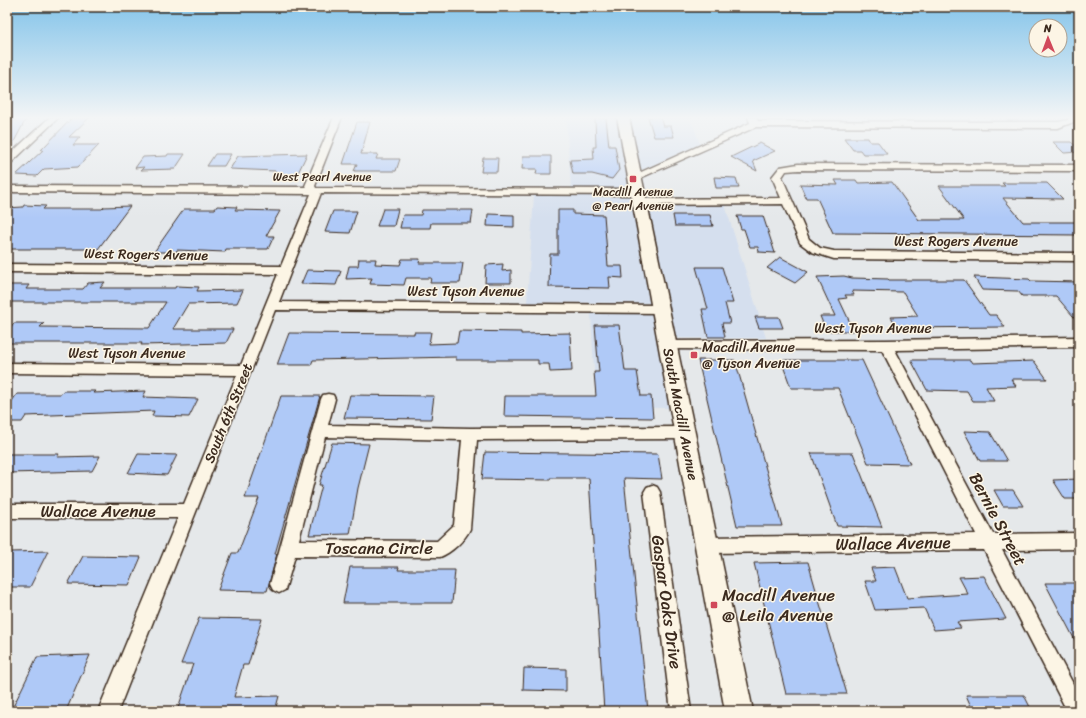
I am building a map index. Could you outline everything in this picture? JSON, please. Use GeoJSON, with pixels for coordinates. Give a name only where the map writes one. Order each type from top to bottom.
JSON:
{"type":"FeatureCollection","features":[{"type":"Feature","properties":{"kind":"street"},"geometry":{"type":"LineString","coordinates":[[7,162],[19,151]]}},
{"type":"Feature","properties":{"kind":"street","name":"South 6th Street"},"geometry":{"type":"LineString","coordinates":[[108,711],[272,306],[284,270],[316,194],[310,186],[324,151]]}},
{"type":"Feature","properties":{"kind":"street","name":"South Macdill Avenue"},"geometry":{"type":"LineString","coordinates":[[629,151],[739,711]]}},
{"type":"Feature","properties":{"kind":"street"},"geometry":{"type":"LineString","coordinates":[[637,190],[703,151]]}},
{"type":"Feature","properties":{"kind":"street"},"geometry":{"type":"LineString","coordinates":[[786,201],[777,177],[783,169],[798,167],[1079,168]]}},
{"type":"Feature","properties":{"kind":"street","name":"West Pearl Avenue"},"geometry":{"type":"LineString","coordinates":[[7,189],[637,190],[786,201]]}},
{"type":"Feature","properties":{"kind":"street","name":"West Rogers Avenue"},"geometry":{"type":"LineString","coordinates":[[786,201],[804,241],[816,250],[834,255],[1079,257]]}},
{"type":"Feature","properties":{"kind":"street","name":"West Rogers Avenue"},"geometry":{"type":"LineString","coordinates":[[7,268],[284,270]]}},
{"type":"Feature","properties":{"kind":"street","name":"West Tyson Avenue"},"geometry":{"type":"LineString","coordinates":[[272,306],[661,309]]}},
{"type":"Feature","properties":{"kind":"street","name":"West Tyson Avenue"},"geometry":{"type":"LineString","coordinates":[[667,344],[886,345],[1079,342]]}},
{"type":"Feature","properties":{"kind":"street","name":"Bernie Street"},"geometry":{"type":"LineString","coordinates":[[886,345],[1077,711]]}},
{"type":"Feature","properties":{"kind":"street","name":"West Tyson Avenue"},"geometry":{"type":"LineString","coordinates":[[7,368],[246,370]]}},
{"type":"Feature","properties":{"kind":"street"},"geometry":{"type":"LineString","coordinates":[[279,584],[328,399]]}},
{"type":"Feature","properties":{"kind":"street"},"geometry":{"type":"LineString","coordinates":[[319,432],[470,434],[684,433]]}},
{"type":"Feature","properties":{"kind":"street","name":"Toscana Circle"},"geometry":{"type":"LineString","coordinates":[[289,548],[440,549],[462,529],[470,434]]}},
{"type":"Feature","properties":{"kind":"street","name":"Gaspar Oaks Drive"},"geometry":{"type":"LineString","coordinates":[[652,492],[681,711]]}},
{"type":"Feature","properties":{"kind":"street","name":"Wallace Avenue"},"geometry":{"type":"LineString","coordinates":[[7,511],[188,511]]}},
{"type":"Feature","properties":{"kind":"street","name":"Wallace Avenue"},"geometry":{"type":"LineString","coordinates":[[707,545],[1079,541]]}},
{"type":"Feature","properties":{"kind":"shaded area"},"geometry":{"type":"Polygon","coordinates":[[[568,151],[624,151],[631,188],[571,188],[568,151]]]}},
{"type":"Feature","properties":{"kind":"shaded area"},"geometry":{"type":"Polygon","coordinates":[[[635,151],[685,151],[639,171],[635,151]]]}},
{"type":"Feature","properties":{"kind":"shaded area"},"geometry":{"type":"Polygon","coordinates":[[[534,195],[632,195],[653,303],[527,302],[534,195]]]}},
{"type":"Feature","properties":{"kind":"shaded area"},"geometry":{"type":"Polygon","coordinates":[[[725,205],[766,338],[673,338],[646,206],[725,205]]]}},
{"type":"Feature","properties":{"kind":"shaded area"},"geometry":{"type":"Polygon","coordinates":[[[591,313],[655,314],[671,408],[596,407],[591,313]]]}},
{"type":"Feature","properties":{"kind":"building"},"geometry":{"type":"Polygon","coordinates":[[[42,151],[94,151],[78,167],[44,169],[37,176],[16,175],[42,151]]]}},
{"type":"Feature","properties":{"kind":"building"},"geometry":{"type":"Polygon","coordinates":[[[347,151],[362,151],[361,154],[378,154],[376,159],[400,159],[396,171],[354,171],[357,164],[343,164],[347,151]]]}},
{"type":"Feature","properties":{"kind":"building"},"geometry":{"type":"Polygon","coordinates":[[[593,151],[616,151],[619,170],[612,179],[592,174],[573,174],[570,160],[594,159],[593,151]]]}},
{"type":"Feature","properties":{"kind":"building"},"geometry":{"type":"Polygon","coordinates":[[[744,151],[775,151],[753,161],[757,171],[731,157],[744,151]]]}},
{"type":"Feature","properties":{"kind":"building"},"geometry":{"type":"Polygon","coordinates":[[[860,151],[884,151],[887,154],[863,154],[860,151]]]}},
{"type":"Feature","properties":{"kind":"building"},"geometry":{"type":"Polygon","coordinates":[[[1062,151],[1079,151],[1079,152],[1064,153],[1062,151]]]}},
{"type":"Feature","properties":{"kind":"building"},"geometry":{"type":"Polygon","coordinates":[[[168,154],[185,154],[175,169],[141,170],[144,167],[135,168],[143,157],[167,156],[168,154]]]}},
{"type":"Feature","properties":{"kind":"building"},"geometry":{"type":"Polygon","coordinates":[[[215,154],[231,154],[224,166],[207,166],[215,154]]]}},
{"type":"Feature","properties":{"kind":"building"},"geometry":{"type":"Polygon","coordinates":[[[307,154],[296,177],[280,177],[283,173],[274,173],[275,171],[230,169],[238,156],[307,154]]]}},
{"type":"Feature","properties":{"kind":"building"},"geometry":{"type":"Polygon","coordinates":[[[523,156],[551,156],[551,174],[536,174],[537,169],[522,169],[523,156]]]}},
{"type":"Feature","properties":{"kind":"building"},"geometry":{"type":"Polygon","coordinates":[[[483,158],[498,158],[497,172],[481,172],[483,158]]]}},
{"type":"Feature","properties":{"kind":"building"},"geometry":{"type":"Polygon","coordinates":[[[714,177],[736,178],[739,188],[716,188],[714,177]]]}},
{"type":"Feature","properties":{"kind":"building"},"geometry":{"type":"Polygon","coordinates":[[[835,180],[856,180],[858,183],[892,182],[919,220],[964,220],[939,186],[1005,186],[1002,183],[1047,183],[1063,199],[1003,198],[1023,222],[1079,222],[1079,235],[833,233],[817,198],[806,198],[800,184],[838,185],[835,180]]]}},
{"type":"Feature","properties":{"kind":"building"},"geometry":{"type":"Polygon","coordinates":[[[24,205],[46,206],[43,209],[102,209],[104,207],[130,206],[98,249],[7,249],[7,208],[23,207],[24,205]]]}},
{"type":"Feature","properties":{"kind":"building"},"geometry":{"type":"Polygon","coordinates":[[[217,206],[237,207],[235,210],[280,211],[266,236],[274,236],[268,249],[226,249],[225,252],[177,250],[176,252],[154,252],[184,209],[215,209],[217,206]]]}},
{"type":"Feature","properties":{"kind":"building"},"geometry":{"type":"Polygon","coordinates":[[[383,209],[398,209],[394,226],[377,226],[383,209]]]}},
{"type":"Feature","properties":{"kind":"building"},"geometry":{"type":"Polygon","coordinates":[[[422,210],[473,210],[471,223],[431,223],[430,228],[400,228],[403,215],[421,215],[422,210]]]}},
{"type":"Feature","properties":{"kind":"building"},"geometry":{"type":"Polygon","coordinates":[[[558,210],[573,210],[573,214],[604,215],[608,266],[622,266],[623,278],[609,277],[610,288],[549,287],[550,254],[558,254],[558,210]]]}},
{"type":"Feature","properties":{"kind":"building"},"geometry":{"type":"Polygon","coordinates":[[[333,211],[357,211],[350,233],[325,232],[333,211]]]}},
{"type":"Feature","properties":{"kind":"building"},"geometry":{"type":"Polygon","coordinates":[[[488,214],[514,215],[514,227],[487,226],[488,214]]]}},
{"type":"Feature","properties":{"kind":"building"},"geometry":{"type":"Polygon","coordinates":[[[673,215],[710,215],[713,226],[675,226],[673,215]]]}},
{"type":"Feature","properties":{"kind":"building"},"geometry":{"type":"Polygon","coordinates":[[[737,216],[763,216],[775,253],[759,252],[758,247],[750,247],[744,229],[741,229],[737,216]]]}},
{"type":"Feature","properties":{"kind":"building"},"geometry":{"type":"Polygon","coordinates":[[[780,257],[808,272],[795,283],[767,268],[780,257]]]}},
{"type":"Feature","properties":{"kind":"building"},"geometry":{"type":"Polygon","coordinates":[[[359,259],[376,259],[375,264],[400,265],[402,259],[420,259],[419,263],[463,263],[460,283],[430,283],[431,278],[406,278],[404,285],[370,284],[372,278],[346,279],[349,266],[358,266],[359,259]]]}},
{"type":"Feature","properties":{"kind":"building"},"geometry":{"type":"Polygon","coordinates":[[[503,264],[502,271],[511,270],[511,283],[485,283],[486,265],[503,264]]]}},
{"type":"Feature","properties":{"kind":"building"},"geometry":{"type":"Polygon","coordinates":[[[696,267],[722,267],[733,303],[725,303],[730,323],[722,323],[725,337],[708,337],[702,309],[708,309],[696,267]]]}},
{"type":"Feature","properties":{"kind":"building"},"geometry":{"type":"Polygon","coordinates":[[[307,270],[341,271],[336,285],[301,284],[307,270]]]}},
{"type":"Feature","properties":{"kind":"building"},"geometry":{"type":"Polygon","coordinates":[[[844,276],[852,278],[889,280],[964,280],[989,315],[996,315],[1005,327],[898,328],[891,317],[918,316],[903,292],[852,291],[854,295],[845,295],[847,298],[839,299],[854,331],[826,331],[820,316],[835,316],[817,277],[844,276]]]}},
{"type":"Feature","properties":{"kind":"building"},"geometry":{"type":"Polygon","coordinates":[[[974,277],[1029,279],[1031,281],[1079,282],[1079,323],[1056,296],[1022,296],[1018,291],[982,290],[974,277]]]}},
{"type":"Feature","properties":{"kind":"building"},"geometry":{"type":"Polygon","coordinates":[[[105,282],[100,288],[175,288],[176,286],[199,287],[197,291],[243,290],[237,303],[188,304],[173,329],[233,329],[226,343],[141,345],[142,343],[7,343],[7,331],[14,323],[44,323],[40,327],[149,328],[166,302],[7,302],[7,285],[29,285],[26,289],[83,289],[88,283],[105,282]]]}},
{"type":"Feature","properties":{"kind":"building"},"geometry":{"type":"Polygon","coordinates":[[[755,317],[779,317],[783,328],[759,328],[755,317]]]}},
{"type":"Feature","properties":{"kind":"building"},"geometry":{"type":"Polygon","coordinates":[[[595,325],[619,325],[625,371],[637,371],[641,396],[651,396],[653,418],[504,416],[505,396],[596,396],[594,372],[599,372],[595,325]]]}},
{"type":"Feature","properties":{"kind":"building"},"geometry":{"type":"Polygon","coordinates":[[[459,331],[521,332],[521,334],[570,333],[572,371],[550,372],[549,364],[538,364],[538,360],[456,360],[456,357],[313,360],[311,365],[277,365],[289,333],[414,334],[414,332],[431,332],[429,344],[457,343],[459,331]]]}},
{"type":"Feature","properties":{"kind":"building"},"geometry":{"type":"Polygon","coordinates":[[[698,360],[735,360],[782,526],[737,526],[698,360]]]}},
{"type":"Feature","properties":{"kind":"building"},"geometry":{"type":"Polygon","coordinates":[[[781,360],[862,360],[910,464],[868,463],[838,388],[791,388],[781,360]]]}},
{"type":"Feature","properties":{"kind":"building"},"geometry":{"type":"Polygon","coordinates":[[[911,360],[970,360],[972,363],[1034,361],[1047,379],[1011,379],[1016,386],[986,387],[994,401],[973,401],[967,391],[927,390],[911,360]]]}},
{"type":"Feature","properties":{"kind":"building"},"geometry":{"type":"Polygon","coordinates":[[[63,391],[95,391],[93,393],[146,391],[143,397],[198,399],[189,417],[152,416],[154,411],[26,416],[22,422],[7,422],[7,408],[17,394],[61,394],[63,391]]]}},
{"type":"Feature","properties":{"kind":"building"},"geometry":{"type":"Polygon","coordinates":[[[350,395],[434,396],[431,419],[344,418],[350,395]]]}},
{"type":"Feature","properties":{"kind":"building"},"geometry":{"type":"Polygon","coordinates":[[[281,396],[320,396],[275,554],[277,554],[267,591],[218,590],[232,553],[238,553],[259,498],[245,498],[281,396]]]}},
{"type":"Feature","properties":{"kind":"building"},"geometry":{"type":"Polygon","coordinates":[[[964,431],[990,432],[1007,461],[980,461],[964,431]]]}},
{"type":"Feature","properties":{"kind":"building"},"geometry":{"type":"Polygon","coordinates":[[[332,443],[369,444],[358,488],[350,534],[309,535],[322,485],[319,485],[332,443]]]}},
{"type":"Feature","properties":{"kind":"building"},"geometry":{"type":"Polygon","coordinates":[[[485,452],[658,454],[662,479],[624,478],[648,711],[604,711],[589,478],[550,478],[550,480],[482,479],[485,452]]]}},
{"type":"Feature","properties":{"kind":"building"},"geometry":{"type":"Polygon","coordinates":[[[811,453],[853,453],[882,527],[837,526],[811,453]]]}},
{"type":"Feature","properties":{"kind":"building"},"geometry":{"type":"Polygon","coordinates":[[[7,454],[59,454],[57,457],[100,456],[92,471],[7,473],[7,454]]]}},
{"type":"Feature","properties":{"kind":"building"},"geometry":{"type":"Polygon","coordinates":[[[138,454],[177,455],[167,475],[128,473],[138,454]]]}},
{"type":"Feature","properties":{"kind":"building"},"geometry":{"type":"Polygon","coordinates":[[[1079,479],[1079,499],[1065,499],[1053,480],[1079,479]]]}},
{"type":"Feature","properties":{"kind":"building"},"geometry":{"type":"Polygon","coordinates":[[[994,490],[1013,490],[1023,506],[1003,506],[994,490]]]}},
{"type":"Feature","properties":{"kind":"building"},"geometry":{"type":"Polygon","coordinates":[[[48,551],[30,587],[7,587],[7,560],[12,552],[48,551]]]}},
{"type":"Feature","properties":{"kind":"building"},"geometry":{"type":"Polygon","coordinates":[[[83,556],[141,557],[129,585],[68,584],[83,556]]]}},
{"type":"Feature","properties":{"kind":"building"},"geometry":{"type":"Polygon","coordinates":[[[808,562],[847,694],[786,694],[754,563],[808,562]]]}},
{"type":"Feature","properties":{"kind":"building"},"geometry":{"type":"Polygon","coordinates":[[[350,567],[399,567],[398,570],[455,570],[452,603],[343,603],[350,567]]]}},
{"type":"Feature","properties":{"kind":"building"},"geometry":{"type":"Polygon","coordinates":[[[895,567],[907,598],[968,594],[959,577],[984,576],[1006,619],[957,622],[961,628],[934,630],[924,608],[875,610],[865,581],[876,581],[871,568],[895,567]]]}},
{"type":"Feature","properties":{"kind":"building"},"geometry":{"type":"Polygon","coordinates":[[[1045,583],[1079,583],[1079,648],[1045,583]]]}},
{"type":"Feature","properties":{"kind":"building"},"geometry":{"type":"Polygon","coordinates":[[[199,618],[262,619],[248,665],[243,665],[234,697],[279,696],[275,711],[177,711],[193,664],[181,664],[199,618]]]}},
{"type":"Feature","properties":{"kind":"building"},"geometry":{"type":"Polygon","coordinates":[[[90,655],[66,711],[11,711],[37,657],[90,655]]]}},
{"type":"Feature","properties":{"kind":"building"},"geometry":{"type":"Polygon","coordinates":[[[524,668],[566,669],[566,691],[523,690],[524,668]]]}},
{"type":"Feature","properties":{"kind":"building"},"geometry":{"type":"Polygon","coordinates":[[[966,695],[1024,695],[1032,711],[973,711],[966,695]]]}},
{"type":"Feature","properties":{"kind":"place","name":"Macdill Avenue @ Pearl Avenue"},"geometry":{"type":"Point","coordinates":[633,179]}},
{"type":"Feature","properties":{"kind":"place","name":"Macdill Avenue @ Tyson Avenue"},"geometry":{"type":"Point","coordinates":[694,355]}},
{"type":"Feature","properties":{"kind":"place","name":"Macdill Avenue @ Leila Avenue"},"geometry":{"type":"Point","coordinates":[714,605]}}]}
